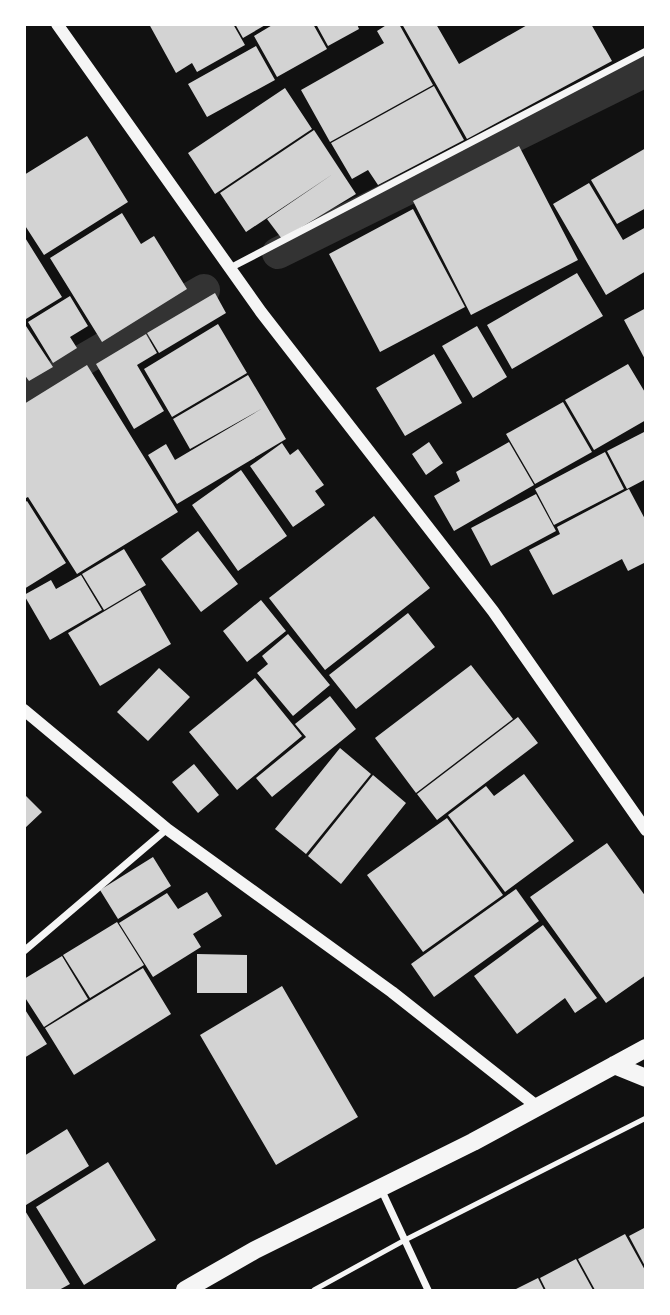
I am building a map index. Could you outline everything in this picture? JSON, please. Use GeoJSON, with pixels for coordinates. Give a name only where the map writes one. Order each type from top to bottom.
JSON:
{"type":"FeatureCollection","features":[{"type":"Feature","properties":{"kind":"main road"},"geometry":{"type":"LineString","coordinates":[[185,1290],[255,1250],[539,1108],[646,1048]]}},
{"type":"Feature","properties":{"kind":"main road"},"geometry":{"type":"LineString","coordinates":[[614,1065],[646,1078]]}},
{"type":"Feature","properties":{"kind":"street"},"geometry":{"type":"LineString","coordinates":[[58,24],[261,312],[493,611],[646,830]]}},
{"type":"Feature","properties":{"kind":"street"},"geometry":{"type":"LineString","coordinates":[[231,270],[646,51]]}},
{"type":"Feature","properties":{"kind":"street"},"geometry":{"type":"LineString","coordinates":[[24,710],[167,829],[392,992],[539,1108]]}},
{"type":"Feature","properties":{"kind":"street"},"geometry":{"type":"LineString","coordinates":[[24,951],[167,829]]}},
{"type":"Feature","properties":{"kind":"street"},"geometry":{"type":"LineString","coordinates":[[380,1187],[428,1290]]}},
{"type":"Feature","properties":{"kind":"lane"},"geometry":{"type":"LineString","coordinates":[[314,1290],[405,1240],[646,1118]]}},
{"type":"Feature","properties":{"kind":"building"},"geometry":{"type":"Polygon","coordinates":[[[149,24],[233,24],[245,45],[197,72],[192,63],[176,73],[149,24]]]}},
{"type":"Feature","properties":{"kind":"building"},"geometry":{"type":"Polygon","coordinates":[[[235,24],[267,24],[243,38],[235,24]]]}},
{"type":"Feature","properties":{"kind":"building"},"geometry":{"type":"Polygon","coordinates":[[[274,24],[313,24],[327,49],[277,77],[254,36],[274,24]]]}},
{"type":"Feature","properties":{"kind":"building"},"geometry":{"type":"Polygon","coordinates":[[[316,24],[357,24],[359,29],[328,46],[316,24]]]}},
{"type":"Feature","properties":{"kind":"building"},"geometry":{"type":"Polygon","coordinates":[[[388,24],[399,24],[433,85],[330,142],[301,90],[384,43],[377,31],[388,24]]]}},
{"type":"Feature","properties":{"kind":"building"},"geometry":{"type":"Polygon","coordinates":[[[402,24],[436,24],[459,64],[529,24],[591,24],[612,61],[467,139],[402,24]]]}},
{"type":"Feature","properties":{"kind":"building"},"geometry":{"type":"Polygon","coordinates":[[[256,46],[275,80],[207,117],[188,84],[256,46]]]}},
{"type":"Feature","properties":{"kind":"building"},"geometry":{"type":"Polygon","coordinates":[[[434,86],[464,140],[378,185],[368,170],[352,179],[331,143],[434,86]]]}},
{"type":"Feature","properties":{"kind":"building"},"geometry":{"type":"Polygon","coordinates":[[[285,88],[312,129],[215,194],[188,153],[285,88]]]}},
{"type":"Feature","properties":{"kind":"building"},"geometry":{"type":"Polygon","coordinates":[[[314,130],[356,194],[282,239],[267,219],[333,174],[246,232],[220,193],[314,130]]]}},
{"type":"Feature","properties":{"kind":"building"},"geometry":{"type":"Polygon","coordinates":[[[87,136],[128,202],[44,255],[24,224],[24,175],[87,136]]]}},
{"type":"Feature","properties":{"kind":"building"},"geometry":{"type":"Polygon","coordinates":[[[519,146],[578,260],[471,315],[413,201],[519,146]]]}},
{"type":"Feature","properties":{"kind":"building"},"geometry":{"type":"Polygon","coordinates":[[[646,148],[646,208],[617,224],[591,180],[646,148]]]}},
{"type":"Feature","properties":{"kind":"building"},"geometry":{"type":"Polygon","coordinates":[[[589,183],[623,240],[646,227],[646,271],[606,295],[553,204],[589,183]]]}},
{"type":"Feature","properties":{"kind":"building"},"geometry":{"type":"Polygon","coordinates":[[[413,209],[465,307],[380,352],[329,254],[413,209]]]}},
{"type":"Feature","properties":{"kind":"building"},"geometry":{"type":"Polygon","coordinates":[[[122,213],[141,244],[154,236],[187,289],[102,342],[50,258],[122,213]]]}},
{"type":"Feature","properties":{"kind":"building"},"geometry":{"type":"Polygon","coordinates":[[[24,236],[62,297],[26,319],[24,317],[24,236]]]}},
{"type":"Feature","properties":{"kind":"building"},"geometry":{"type":"Polygon","coordinates":[[[577,273],[603,316],[512,369],[487,325],[577,273]]]}},
{"type":"Feature","properties":{"kind":"building"},"geometry":{"type":"Polygon","coordinates":[[[215,293],[226,313],[159,353],[147,333],[215,293]]]}},
{"type":"Feature","properties":{"kind":"building"},"geometry":{"type":"Polygon","coordinates":[[[70,296],[88,326],[70,337],[77,348],[53,363],[28,322],[70,296]]]}},
{"type":"Feature","properties":{"kind":"building"},"geometry":{"type":"Polygon","coordinates":[[[646,308],[646,361],[624,320],[646,308]]]}},
{"type":"Feature","properties":{"kind":"building"},"geometry":{"type":"Polygon","coordinates":[[[24,323],[53,367],[29,381],[24,374],[24,323]]]}},
{"type":"Feature","properties":{"kind":"building"},"geometry":{"type":"Polygon","coordinates":[[[218,324],[247,373],[172,417],[144,369],[218,324]]]}},
{"type":"Feature","properties":{"kind":"building"},"geometry":{"type":"Polygon","coordinates":[[[477,326],[507,377],[473,398],[442,346],[477,326]]]}},
{"type":"Feature","properties":{"kind":"building"},"geometry":{"type":"Polygon","coordinates":[[[146,334],[157,353],[137,365],[164,411],[134,429],[96,364],[146,334]]]}},
{"type":"Feature","properties":{"kind":"building"},"geometry":{"type":"Polygon","coordinates":[[[434,354],[462,403],[405,436],[376,388],[434,354]]]}},
{"type":"Feature","properties":{"kind":"building"},"geometry":{"type":"Polygon","coordinates":[[[628,364],[646,394],[646,420],[594,450],[565,400],[628,364]]]}},
{"type":"Feature","properties":{"kind":"building"},"geometry":{"type":"Polygon","coordinates":[[[87,365],[178,512],[77,574],[28,497],[24,499],[24,404],[87,365]]]}},
{"type":"Feature","properties":{"kind":"building"},"geometry":{"type":"Polygon","coordinates":[[[248,375],[286,439],[177,504],[148,455],[166,444],[175,460],[263,408],[190,449],[173,419],[248,375]]]}},
{"type":"Feature","properties":{"kind":"building"},"geometry":{"type":"Polygon","coordinates":[[[563,402],[592,452],[535,484],[506,434],[563,402]]]}},
{"type":"Feature","properties":{"kind":"building"},"geometry":{"type":"Polygon","coordinates":[[[646,431],[646,479],[627,489],[607,451],[646,431]]]}},
{"type":"Feature","properties":{"kind":"building"},"geometry":{"type":"Polygon","coordinates":[[[429,442],[443,463],[426,475],[412,454],[429,442]]]}},
{"type":"Feature","properties":{"kind":"building"},"geometry":{"type":"Polygon","coordinates":[[[509,442],[534,485],[454,531],[434,496],[460,481],[456,472],[509,442]]]}},
{"type":"Feature","properties":{"kind":"building"},"geometry":{"type":"Polygon","coordinates":[[[282,443],[290,455],[298,449],[324,485],[315,491],[325,505],[293,527],[250,466],[282,443]]]}},
{"type":"Feature","properties":{"kind":"building"},"geometry":{"type":"Polygon","coordinates":[[[605,452],[624,489],[554,525],[535,489],[605,452]]]}},
{"type":"Feature","properties":{"kind":"building"},"geometry":{"type":"Polygon","coordinates":[[[241,470],[287,536],[238,571],[192,505],[241,470]]]}},
{"type":"Feature","properties":{"kind":"building"},"geometry":{"type":"Polygon","coordinates":[[[629,489],[646,521],[646,562],[628,571],[622,559],[553,595],[529,550],[560,534],[557,527],[629,489]]]}},
{"type":"Feature","properties":{"kind":"building"},"geometry":{"type":"Polygon","coordinates":[[[536,494],[556,531],[491,566],[471,528],[536,494]]]}},
{"type":"Feature","properties":{"kind":"building"},"geometry":{"type":"Polygon","coordinates":[[[27,501],[66,563],[24,589],[24,503],[27,501]]]}},
{"type":"Feature","properties":{"kind":"building"},"geometry":{"type":"Polygon","coordinates":[[[374,516],[430,588],[325,670],[269,598],[374,516]]]}},
{"type":"Feature","properties":{"kind":"building"},"geometry":{"type":"Polygon","coordinates":[[[198,531],[238,584],[201,612],[161,559],[198,531]]]}},
{"type":"Feature","properties":{"kind":"building"},"geometry":{"type":"Polygon","coordinates":[[[124,549],[146,585],[104,610],[82,574],[124,549]]]}},
{"type":"Feature","properties":{"kind":"building"},"geometry":{"type":"Polygon","coordinates":[[[81,575],[102,610],[50,640],[24,595],[51,580],[56,589],[81,575]]]}},
{"type":"Feature","properties":{"kind":"building"},"geometry":{"type":"Polygon","coordinates":[[[140,590],[171,644],[100,686],[68,633],[140,590]]]}},
{"type":"Feature","properties":{"kind":"building"},"geometry":{"type":"Polygon","coordinates":[[[261,600],[286,631],[247,662],[223,631],[261,600]]]}},
{"type":"Feature","properties":{"kind":"building"},"geometry":{"type":"Polygon","coordinates":[[[408,613],[435,647],[356,709],[329,675],[408,613]]]}},
{"type":"Feature","properties":{"kind":"building"},"geometry":{"type":"Polygon","coordinates":[[[288,634],[330,685],[293,716],[257,673],[268,664],[262,656],[288,634]]]}},
{"type":"Feature","properties":{"kind":"building"},"geometry":{"type":"Polygon","coordinates":[[[471,665],[513,719],[416,793],[375,738],[471,665]]]}},
{"type":"Feature","properties":{"kind":"building"},"geometry":{"type":"Polygon","coordinates":[[[159,668],[190,697],[148,741],[117,712],[159,668]]]}},
{"type":"Feature","properties":{"kind":"building"},"geometry":{"type":"Polygon","coordinates":[[[255,678],[302,736],[237,790],[189,732],[255,678]]]}},
{"type":"Feature","properties":{"kind":"building"},"geometry":{"type":"Polygon","coordinates":[[[330,696],[356,729],[272,797],[256,778],[306,737],[295,724],[330,696]]]}},
{"type":"Feature","properties":{"kind":"building"},"geometry":{"type":"Polygon","coordinates":[[[518,717],[538,743],[437,820],[417,794],[518,717]]]}},
{"type":"Feature","properties":{"kind":"building"},"geometry":{"type":"Polygon","coordinates":[[[340,748],[371,774],[306,854],[275,829],[340,748]]]}},
{"type":"Feature","properties":{"kind":"building"},"geometry":{"type":"Polygon","coordinates":[[[194,764],[219,795],[198,813],[172,782],[194,764]]]}},
{"type":"Feature","properties":{"kind":"building"},"geometry":{"type":"Polygon","coordinates":[[[524,774],[574,841],[505,892],[448,815],[486,786],[494,796],[524,774]]]}},
{"type":"Feature","properties":{"kind":"building"},"geometry":{"type":"Polygon","coordinates":[[[373,775],[406,803],[341,884],[308,856],[373,775]]]}},
{"type":"Feature","properties":{"kind":"building"},"geometry":{"type":"Polygon","coordinates":[[[24,794],[42,812],[24,829],[24,794]]]}},
{"type":"Feature","properties":{"kind":"building"},"geometry":{"type":"Polygon","coordinates":[[[447,818],[503,895],[423,952],[367,875],[447,818]]]}},
{"type":"Feature","properties":{"kind":"building"},"geometry":{"type":"Polygon","coordinates":[[[607,843],[646,897],[646,975],[606,1003],[530,897],[607,843]]]}},
{"type":"Feature","properties":{"kind":"building"},"geometry":{"type":"Polygon","coordinates":[[[153,857],[171,886],[118,919],[100,890],[153,857]]]}},
{"type":"Feature","properties":{"kind":"building"},"geometry":{"type":"Polygon","coordinates":[[[516,889],[539,921],[434,997],[411,964],[516,889]]]}},
{"type":"Feature","properties":{"kind":"building"},"geometry":{"type":"Polygon","coordinates":[[[207,892],[222,916],[193,934],[201,947],[153,977],[119,923],[167,893],[178,909],[207,892]]]}},
{"type":"Feature","properties":{"kind":"building"},"geometry":{"type":"Polygon","coordinates":[[[117,922],[144,965],[90,998],[63,955],[117,922]]]}},
{"type":"Feature","properties":{"kind":"building"},"geometry":{"type":"Polygon","coordinates":[[[543,925],[597,998],[575,1013],[565,998],[517,1034],[474,976],[543,925]]]}},
{"type":"Feature","properties":{"kind":"building"},"geometry":{"type":"Polygon","coordinates":[[[197,954],[247,955],[247,993],[197,993],[197,954]]]}},
{"type":"Feature","properties":{"kind":"building"},"geometry":{"type":"Polygon","coordinates":[[[62,956],[88,999],[44,1027],[24,996],[24,979],[62,956]]]}},
{"type":"Feature","properties":{"kind":"building"},"geometry":{"type":"Polygon","coordinates":[[[143,968],[171,1014],[74,1075],[45,1028],[143,968]]]}},
{"type":"Feature","properties":{"kind":"building"},"geometry":{"type":"Polygon","coordinates":[[[282,986],[358,1117],[276,1165],[200,1035],[282,986]]]}},
{"type":"Feature","properties":{"kind":"building"},"geometry":{"type":"Polygon","coordinates":[[[24,1008],[47,1044],[24,1058],[24,1008]]]}},
{"type":"Feature","properties":{"kind":"building"},"geometry":{"type":"Polygon","coordinates":[[[67,1129],[89,1166],[26,1205],[24,1156],[67,1129]]]}},
{"type":"Feature","properties":{"kind":"building"},"geometry":{"type":"Polygon","coordinates":[[[108,1162],[156,1240],[84,1285],[36,1207],[108,1162]]]}},
{"type":"Feature","properties":{"kind":"building"},"geometry":{"type":"Polygon","coordinates":[[[24,1209],[70,1284],[59,1290],[24,1290],[24,1209]]]}},
{"type":"Feature","properties":{"kind":"building"},"geometry":{"type":"Polygon","coordinates":[[[646,1227],[646,1268],[629,1236],[646,1227]]]}},
{"type":"Feature","properties":{"kind":"building"},"geometry":{"type":"Polygon","coordinates":[[[625,1234],[646,1272],[646,1290],[595,1290],[578,1259],[625,1234]]]}},
{"type":"Feature","properties":{"kind":"building"},"geometry":{"type":"Polygon","coordinates":[[[576,1259],[593,1290],[546,1290],[540,1278],[576,1259]]]}},
{"type":"Feature","properties":{"kind":"building"},"geometry":{"type":"Polygon","coordinates":[[[538,1278],[544,1290],[514,1290],[538,1278]]]}},
{"type":"Feature","properties":{"kind":"waterway"},"geometry":{"type":"LineString","coordinates":[[278,253],[646,71]]}},
{"type":"Feature","properties":{"kind":"waterway"},"geometry":{"type":"LineString","coordinates":[[24,394],[204,290]]}}]}
